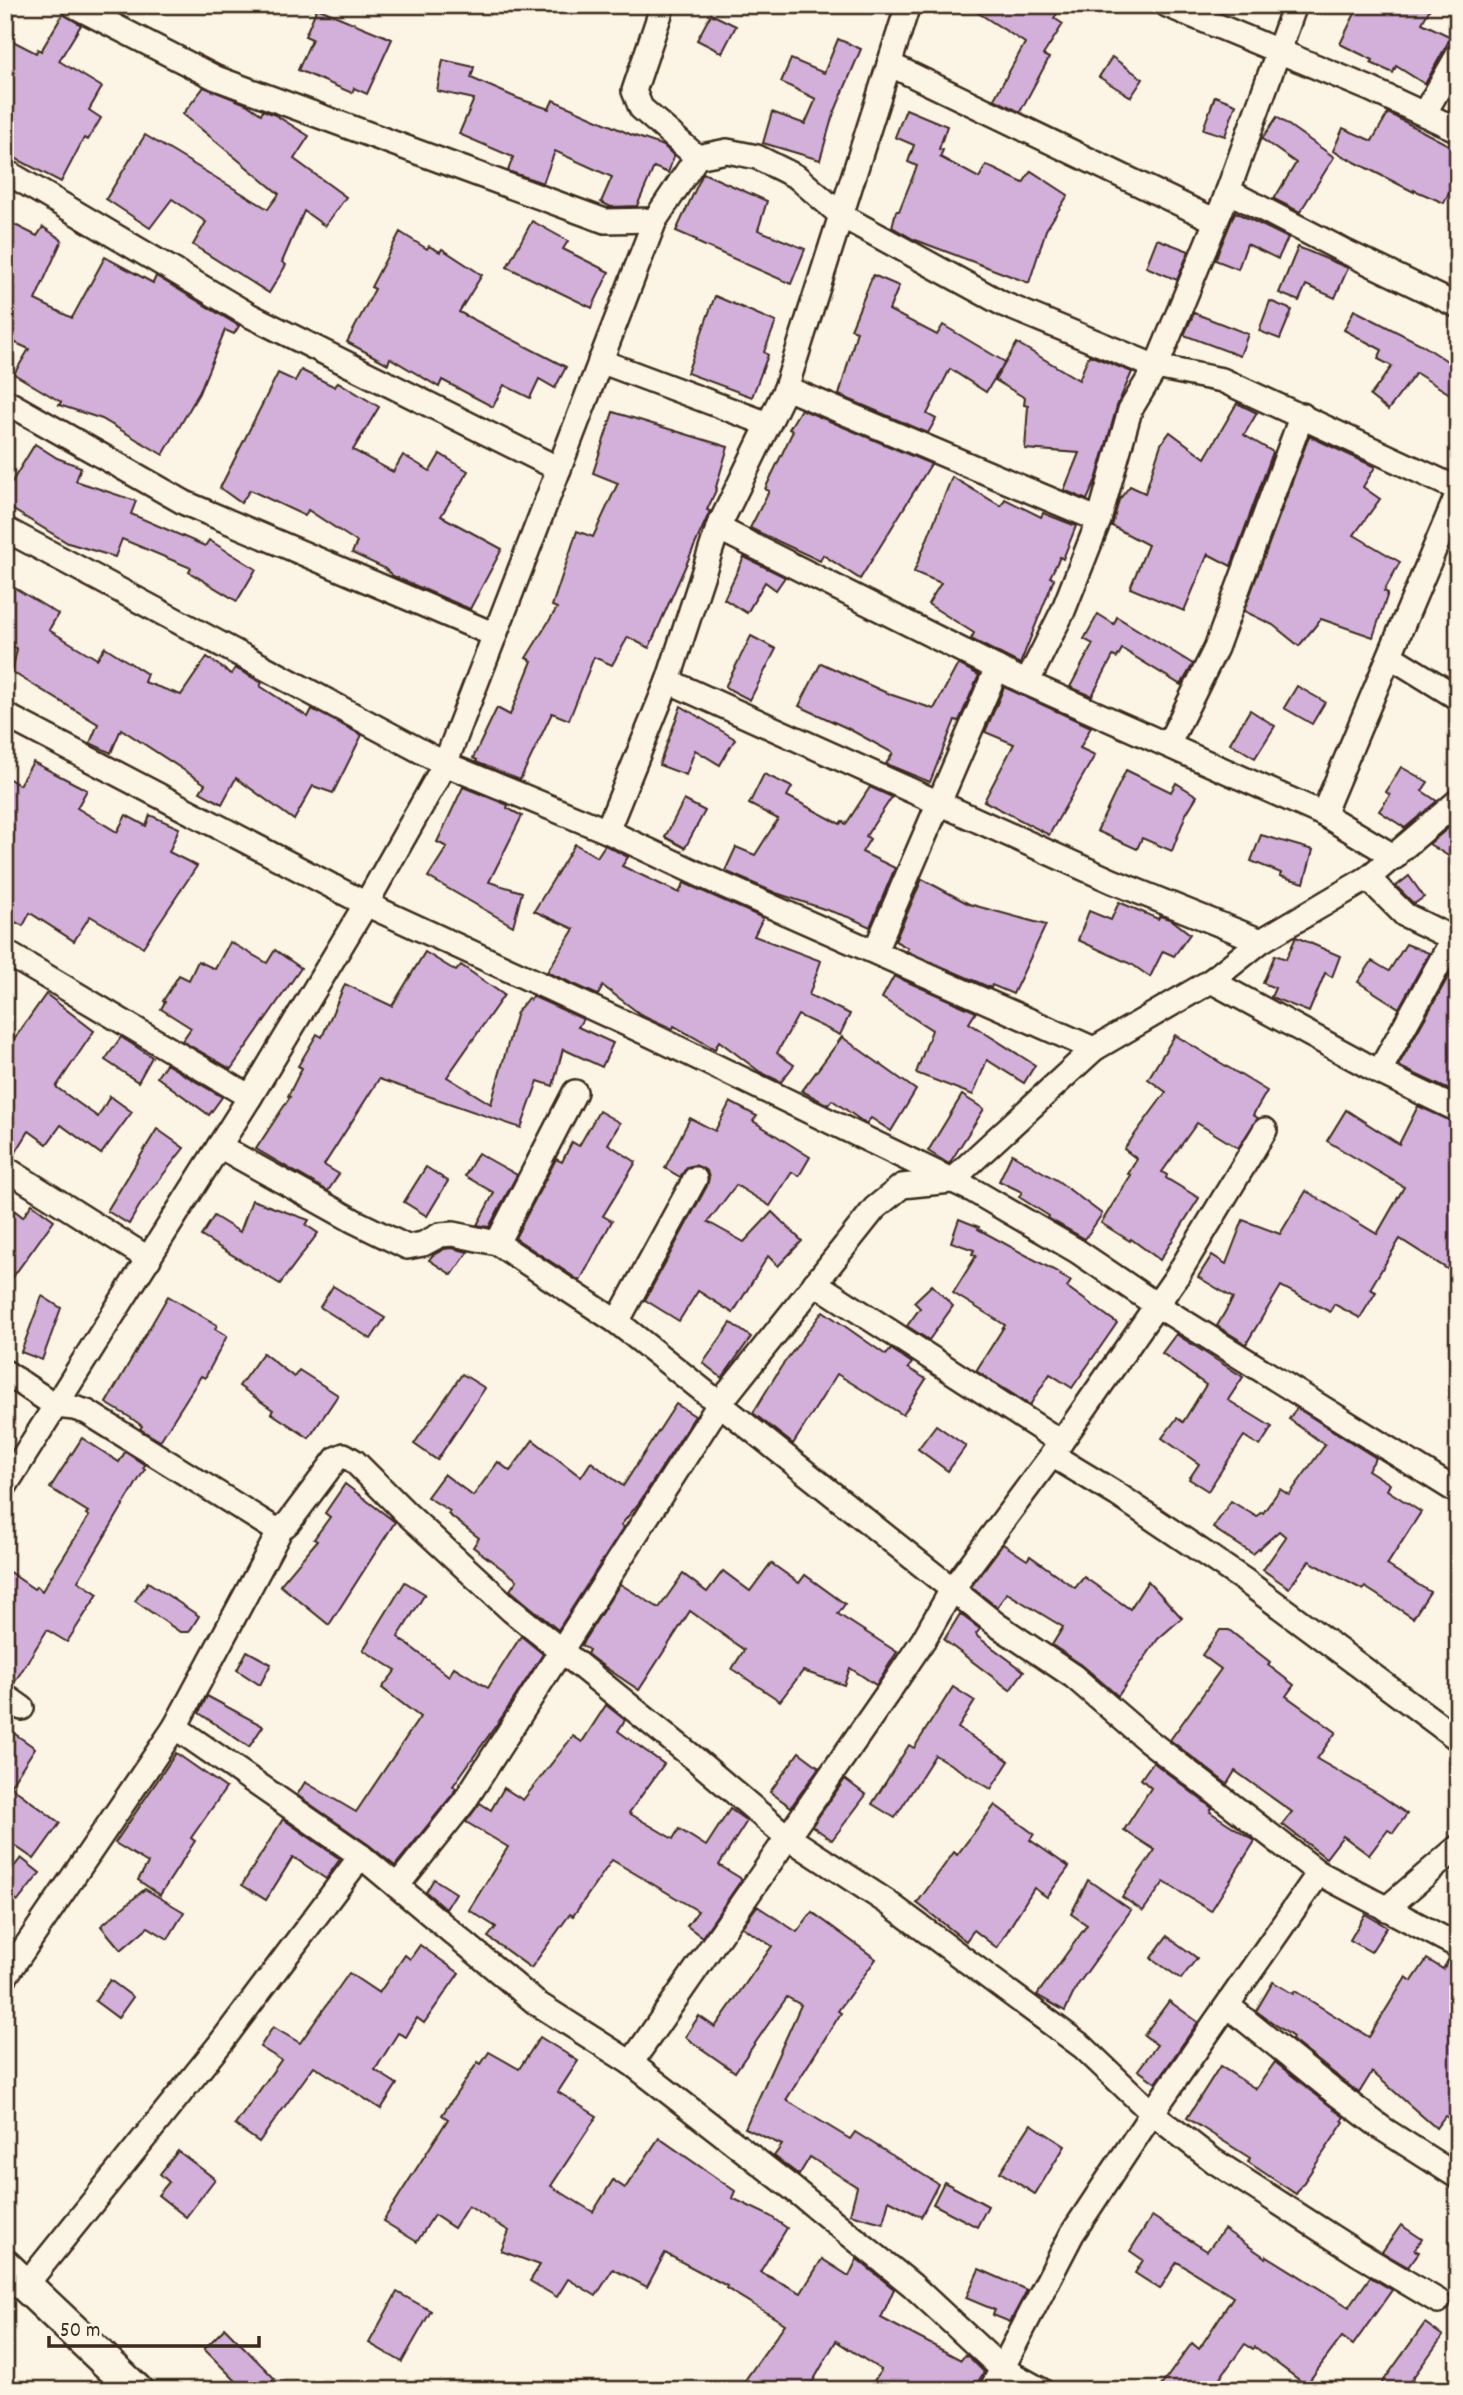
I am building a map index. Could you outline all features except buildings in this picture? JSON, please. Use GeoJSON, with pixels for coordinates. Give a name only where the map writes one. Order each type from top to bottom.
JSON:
{"type":"FeatureCollection","features":[{"type":"Feature","properties":{"kind":"street"},"geometry":{"type":"LineString","coordinates":[[73,5],[216,78],[242,88],[605,221],[655,220]]}},
{"type":"Feature","properties":{"kind":"street"},"geometry":{"type":"LineString","coordinates":[[663,5],[634,91],[641,108],[697,157]]}},
{"type":"Feature","properties":{"kind":"street"},"geometry":{"type":"LineString","coordinates":[[607,831],[668,681],[718,528],[786,388],[908,5]]}},
{"type":"Feature","properties":{"kind":"street"},"geometry":{"type":"LineString","coordinates":[[1167,5],[1458,130]]}},
{"type":"Feature","properties":{"kind":"street"},"geometry":{"type":"LineString","coordinates":[[1027,683],[1063,611],[1098,520],[1130,410],[1156,367],[1216,221],[1295,5]]}},
{"type":"Feature","properties":{"kind":"street"},"geometry":{"type":"LineString","coordinates":[[1424,114],[1458,55]]}},
{"type":"Feature","properties":{"kind":"street"},"geometry":{"type":"LineString","coordinates":[[889,64],[1216,221]]}},
{"type":"Feature","properties":{"kind":"street"},"geometry":{"type":"LineString","coordinates":[[5,1486],[250,1097],[446,764],[655,220],[697,157],[727,151],[757,157],[797,177],[842,216],[1003,304],[1156,367],[1222,380],[1458,491],[1323,814]]}},
{"type":"Feature","properties":{"kind":"street"},"geometry":{"type":"LineString","coordinates":[[5,171],[249,314],[559,469]]}},
{"type":"Feature","properties":{"kind":"street"},"geometry":{"type":"LineString","coordinates":[[1228,191],[1458,306]]}},
{"type":"Feature","properties":{"kind":"street"},"geometry":{"type":"LineString","coordinates":[[600,361],[768,424]]}},
{"type":"Feature","properties":{"kind":"street"},"geometry":{"type":"LineString","coordinates":[[786,388],[1098,520]]}},
{"type":"Feature","properties":{"kind":"street"},"geometry":{"type":"LineString","coordinates":[[5,401],[185,503],[495,635]]}},
{"type":"Feature","properties":{"kind":"street"},"geometry":{"type":"LineString","coordinates":[[1168,746],[1216,648],[1301,415]]}},
{"type":"Feature","properties":{"kind":"street"},"geometry":{"type":"LineString","coordinates":[[718,528],[1027,683],[1323,814],[1395,857]]}},
{"type":"Feature","properties":{"kind":"street"},"geometry":{"type":"LineString","coordinates":[[5,529],[446,764],[607,831],[1094,1049]]}},
{"type":"Feature","properties":{"kind":"street"},"geometry":{"type":"LineString","coordinates":[[1390,656],[1458,698]]}},
{"type":"Feature","properties":{"kind":"street"},"geometry":{"type":"LineString","coordinates":[[875,951],[997,668]]}},
{"type":"Feature","properties":{"kind":"street"},"geometry":{"type":"LineString","coordinates":[[668,681],[1112,881],[1261,941]]}},
{"type":"Feature","properties":{"kind":"street"},"geometry":{"type":"LineString","coordinates":[[5,715],[366,904],[653,1036],[951,1181],[1077,1251],[1156,1304],[1458,1492]]}},
{"type":"Feature","properties":{"kind":"street"},"geometry":{"type":"LineString","coordinates":[[397,1886],[464,1802],[720,1403],[875,1208],[902,1186],[951,1181],[1094,1049],[1211,981],[1261,941],[1368,878],[1458,801]]}},
{"type":"Feature","properties":{"kind":"street"},"geometry":{"type":"LineString","coordinates":[[1368,878],[1405,915],[1455,940],[1379,1072]]}},
{"type":"Feature","properties":{"kind":"street"},"geometry":{"type":"LineString","coordinates":[[5,952],[250,1097]]}},
{"type":"Feature","properties":{"kind":"street"},"geometry":{"type":"LineString","coordinates":[[1211,981],[1379,1072],[1458,1110]]}},
{"type":"Feature","properties":{"kind":"street"},"geometry":{"type":"LineString","coordinates":[[497,1244],[575,1092]]}},
{"type":"Feature","properties":{"kind":"street"},"geometry":{"type":"LineString","coordinates":[[631,2063],[924,1639],[953,1588],[1177,1276],[1265,1130]]}},
{"type":"Feature","properties":{"kind":"street"},"geometry":{"type":"LineString","coordinates":[[219,1146],[354,1221],[407,1247],[423,1244],[440,1235],[453,1234],[497,1244],[617,1322],[997,1625],[1073,1676],[1146,1739],[1319,1873],[1458,1946]]}},
{"type":"Feature","properties":{"kind":"street"},"geometry":{"type":"LineString","coordinates":[[5,1168],[149,1259]]}},
{"type":"Feature","properties":{"kind":"street"},"geometry":{"type":"LineString","coordinates":[[617,1322],[695,1179]]}},
{"type":"Feature","properties":{"kind":"street"},"geometry":{"type":"LineString","coordinates":[[815,1283],[1233,1572],[1458,1739]]}},
{"type":"Feature","properties":{"kind":"street"},"geometry":{"type":"LineString","coordinates":[[5,1372],[56,1406],[87,1412],[273,1528],[281,1529]]}},
{"type":"Feature","properties":{"kind":"street"},"geometry":{"type":"LineString","coordinates":[[5,1978],[175,1727],[281,1529],[337,1458],[344,1455],[354,1461],[502,1602],[786,1836],[887,1902],[1053,2024],[1083,2047],[1152,2113],[1214,2161],[1357,2253],[1438,2301]]}},
{"type":"Feature","properties":{"kind":"street"},"geometry":{"type":"LineString","coordinates":[[175,1727],[361,1856],[535,2002],[631,2063],[792,2188],[912,2285],[1001,2368],[1041,2390]]}},
{"type":"Feature","properties":{"kind":"street"},"geometry":{"type":"LineString","coordinates":[[1386,1909],[1458,1847]]}},
{"type":"Feature","properties":{"kind":"street"},"geometry":{"type":"LineString","coordinates":[[136,2390],[15,2276],[220,2044],[361,1856]]}},
{"type":"Feature","properties":{"kind":"street"},"geometry":{"type":"LineString","coordinates":[[991,2390],[1072,2234],[1152,2113],[1319,1873]]}},
{"type":"Feature","properties":{"kind":"street"},"geometry":{"type":"LineString","coordinates":[[1228,2006],[1353,2106],[1458,2177]]}}]}
